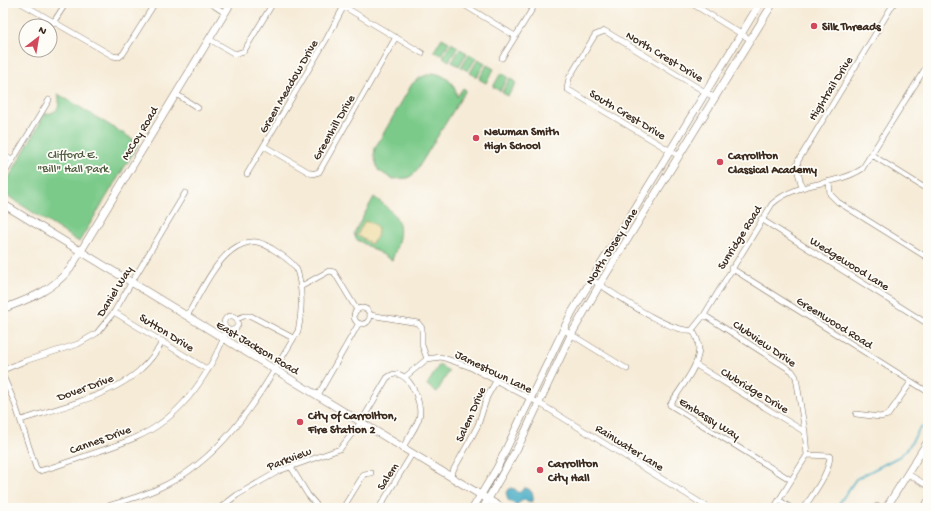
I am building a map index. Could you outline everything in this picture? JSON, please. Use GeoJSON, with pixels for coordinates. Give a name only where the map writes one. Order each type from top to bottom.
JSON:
{"type":"FeatureCollection","features":[{"type":"Feature","properties":{"kind":"main road","name":"McCoy Road"},"geometry":{"type":"LineString","coordinates":[[3,309],[36,296],[50,288],[70,269],[231,3]]}},
{"type":"Feature","properties":{"kind":"main road","name":"North Josey Lane"},"geometry":{"type":"LineString","coordinates":[[473,508],[497,468],[564,330],[591,279],[743,35],[760,3]]}},
{"type":"Feature","properties":{"kind":"main road","name":"North Josey Lane"},"geometry":{"type":"LineString","coordinates":[[483,508],[519,445],[571,335],[600,284],[773,3]]}},
{"type":"Feature","properties":{"kind":"main road","name":"East Jackson Road"},"geometry":{"type":"LineString","coordinates":[[3,204],[502,508]]}},
{"type":"Feature","properties":{"kind":"main road"},"geometry":{"type":"LineString","coordinates":[[886,508],[928,441]]}},
{"type":"Feature","properties":{"kind":"street"},"geometry":{"type":"LineString","coordinates":[[21,3],[45,18]]}},
{"type":"Feature","properties":{"kind":"street"},"geometry":{"type":"LineString","coordinates":[[56,18],[66,3]]}},
{"type":"Feature","properties":{"kind":"street"},"geometry":{"type":"LineString","coordinates":[[58,26],[113,56],[119,57],[123,54],[155,3]]}},
{"type":"Feature","properties":{"kind":"street"},"geometry":{"type":"LineString","coordinates":[[210,3],[225,12]]}},
{"type":"Feature","properties":{"kind":"street"},"geometry":{"type":"LineString","coordinates":[[209,39],[235,54],[244,52],[274,3]]}},
{"type":"Feature","properties":{"kind":"street"},"geometry":{"type":"LineString","coordinates":[[338,3],[422,53]]}},
{"type":"Feature","properties":{"kind":"street"},"geometry":{"type":"LineString","coordinates":[[461,3],[516,36]]}},
{"type":"Feature","properties":{"kind":"street"},"geometry":{"type":"LineString","coordinates":[[502,58],[536,3]]}},
{"type":"Feature","properties":{"kind":"street"},"geometry":{"type":"LineString","coordinates":[[691,3],[750,40]]}},
{"type":"Feature","properties":{"kind":"street","name":"Hightrail Drive"},"geometry":{"type":"LineString","coordinates":[[802,187],[797,169],[798,161],[894,3]]}},
{"type":"Feature","properties":{"kind":"street","name":"Green Meadow Drive"},"geometry":{"type":"LineString","coordinates":[[247,174],[344,6]]}},
{"type":"Feature","properties":{"kind":"street","name":"South Crest Drive"},"geometry":{"type":"LineString","coordinates":[[604,31],[596,35],[569,78],[567,89],[679,156]]}},
{"type":"Feature","properties":{"kind":"street","name":"North Crest Drive"},"geometry":{"type":"LineString","coordinates":[[604,31],[715,98]]}},
{"type":"Feature","properties":{"kind":"street","name":"Greenhill Drive"},"geometry":{"type":"LineString","coordinates":[[264,146],[312,174],[319,172],[396,37]]}},
{"type":"Feature","properties":{"kind":"street","name":"Sunridge Road"},"geometry":{"type":"LineString","coordinates":[[692,330],[704,315],[731,268],[772,204],[778,199],[802,187],[857,173],[862,169],[928,64]]}},
{"type":"Feature","properties":{"kind":"street"},"geometry":{"type":"LineString","coordinates":[[176,94],[198,108]]}},
{"type":"Feature","properties":{"kind":"street"},"geometry":{"type":"LineString","coordinates":[[3,176],[50,100]]}},
{"type":"Feature","properties":{"kind":"street"},"geometry":{"type":"LineString","coordinates":[[3,155],[12,160]]}},
{"type":"Feature","properties":{"kind":"street"},"geometry":{"type":"LineString","coordinates":[[872,155],[928,190]]}},
{"type":"Feature","properties":{"kind":"street"},"geometry":{"type":"LineString","coordinates":[[828,181],[830,194],[838,202],[928,258]]}},
{"type":"Feature","properties":{"kind":"street","name":"Daniel Way"},"geometry":{"type":"LineString","coordinates":[[3,370],[88,339],[103,326],[114,312],[186,193]]}},
{"type":"Feature","properties":{"kind":"street","name":"Wedgewood Lane"},"geometry":{"type":"LineString","coordinates":[[762,219],[928,324]]}},
{"type":"Feature","properties":{"kind":"street"},"geometry":{"type":"LineString","coordinates":[[102,508],[111,507],[156,490],[190,470],[210,455],[243,419],[275,369],[293,338],[300,322],[300,287],[297,271],[291,262],[262,244],[251,242],[241,244],[225,256],[216,267],[187,316]]}},
{"type":"Feature","properties":{"kind":"street","name":"Greenwood Road"},"geometry":{"type":"LineString","coordinates":[[731,268],[928,392]]}},
{"type":"Feature","properties":{"kind":"street"},"geometry":{"type":"LineString","coordinates":[[300,287],[329,271],[334,272],[357,310]]}},
{"type":"Feature","properties":{"kind":"street"},"geometry":{"type":"LineString","coordinates":[[591,279],[669,326],[684,331],[692,330]]}},
{"type":"Feature","properties":{"kind":"street"},"geometry":{"type":"LineString","coordinates":[[357,310],[364,308],[370,315],[418,323],[422,328],[422,345],[427,359],[405,377],[418,398],[420,418],[403,447]]}},
{"type":"Feature","properties":{"kind":"street"},"geometry":{"type":"LineString","coordinates":[[357,310],[354,317],[358,323]]}},
{"type":"Feature","properties":{"kind":"street","name":"Sutton Drive"},"geometry":{"type":"LineString","coordinates":[[114,312],[208,370]]}},
{"type":"Feature","properties":{"kind":"street"},"geometry":{"type":"LineString","coordinates":[[358,323],[366,323],[369,320],[370,315]]}},
{"type":"Feature","properties":{"kind":"street","name":"Clubview Drive"},"geometry":{"type":"LineString","coordinates":[[704,315],[792,371],[796,377],[805,432],[806,455]]}},
{"type":"Feature","properties":{"kind":"street"},"geometry":{"type":"LineString","coordinates":[[237,319],[237,328],[232,331],[227,330],[224,326],[225,319],[231,316],[237,319],[244,316],[251,316],[293,338]]}},
{"type":"Feature","properties":{"kind":"street"},"geometry":{"type":"LineString","coordinates":[[318,395],[358,323]]}},
{"type":"Feature","properties":{"kind":"street","name":"Cannes Drive"},"geometry":{"type":"LineString","coordinates":[[3,376],[21,420],[36,468],[39,471],[44,470],[126,441],[151,430],[176,411],[189,397],[208,370],[222,346],[227,330]]}},
{"type":"Feature","properties":{"kind":"street"},"geometry":{"type":"LineString","coordinates":[[564,330],[627,369]]}},
{"type":"Feature","properties":{"kind":"street","name":"Embassy Way"},"geometry":{"type":"LineString","coordinates":[[692,330],[700,347],[696,365],[670,405],[791,480]]}},
{"type":"Feature","properties":{"kind":"street","name":"Dover Drive"},"geometry":{"type":"LineString","coordinates":[[21,420],[112,389],[130,379],[152,358],[163,341]]}},
{"type":"Feature","properties":{"kind":"street","name":"Jamestown Lane"},"geometry":{"type":"LineString","coordinates":[[427,359],[441,357],[450,360],[470,368],[539,403]]}},
{"type":"Feature","properties":{"kind":"street","name":"Clubridge Drive"},"geometry":{"type":"LineString","coordinates":[[696,365],[805,432]]}},
{"type":"Feature","properties":{"kind":"street","name":"Parkview"},"geometry":{"type":"LineString","coordinates":[[220,508],[258,481],[340,449],[361,422],[387,378],[394,374],[400,374],[405,377]]}},
{"type":"Feature","properties":{"kind":"street","name":"Salem Drive"},"geometry":{"type":"LineString","coordinates":[[450,476],[475,431],[487,397],[496,381]]}},
{"type":"Feature","properties":{"kind":"street"},"geometry":{"type":"LineString","coordinates":[[856,414],[880,417],[888,415],[911,382]]}},
{"type":"Feature","properties":{"kind":"street","name":"Rainwater Lane"},"geometry":{"type":"LineString","coordinates":[[539,403],[710,508]]}},
{"type":"Feature","properties":{"kind":"street","name":"Salem"},"geometry":{"type":"LineString","coordinates":[[378,508],[412,454]]}},
{"type":"Feature","properties":{"kind":"street"},"geometry":{"type":"LineString","coordinates":[[774,508],[806,455],[830,456],[828,468],[804,508]]}},
{"type":"Feature","properties":{"kind":"street"},"geometry":{"type":"LineString","coordinates":[[291,467],[308,495],[319,508]]}},
{"type":"Feature","properties":{"kind":"street"},"geometry":{"type":"LineString","coordinates":[[343,508],[364,474],[371,473]]}},
{"type":"Feature","properties":{"kind":"street"},"geometry":{"type":"LineString","coordinates":[[908,474],[928,486]]}},
{"type":"Feature","properties":{"kind":"street"},"geometry":{"type":"LineString","coordinates":[[779,500],[791,508]]}},
{"type":"Feature","properties":{"kind":"street"},"geometry":{"type":"LineString","coordinates":[[923,508],[928,500]]}},
{"type":"Feature","properties":{"kind":"street"},"geometry":{"type":"LineString","coordinates":[[876,508],[877,506],[886,508]]}},
{"type":"Feature","properties":{"kind":"green space"},"geometry":{"type":"Polygon","coordinates":[[[442,38],[449,42],[441,55],[434,51],[442,38]]]}},
{"type":"Feature","properties":{"kind":"green space"},"geometry":{"type":"Polygon","coordinates":[[[451,43],[458,47],[449,61],[443,57],[451,43]]]}},
{"type":"Feature","properties":{"kind":"green space"},"geometry":{"type":"Polygon","coordinates":[[[460,49],[467,53],[459,66],[452,62],[460,49]]]}},
{"type":"Feature","properties":{"kind":"green space"},"geometry":{"type":"Polygon","coordinates":[[[469,54],[476,58],[468,71],[461,67],[469,54]]]}},
{"type":"Feature","properties":{"kind":"green space"},"geometry":{"type":"Polygon","coordinates":[[[478,59],[485,63],[477,77],[470,73],[478,59]]]}},
{"type":"Feature","properties":{"kind":"green space"},"geometry":{"type":"Polygon","coordinates":[[[487,65],[494,69],[486,83],[479,79],[487,65]]]}},
{"type":"Feature","properties":{"kind":"green space"},"geometry":{"type":"Polygon","coordinates":[[[433,73],[449,80],[456,92],[457,97],[463,88],[466,90],[415,173],[408,178],[392,179],[378,170],[374,156],[375,148],[412,84],[419,78],[433,73]]]}},
{"type":"Feature","properties":{"kind":"green space"},"geometry":{"type":"Polygon","coordinates":[[[501,73],[508,77],[500,91],[493,87],[501,73]]]}},
{"type":"Feature","properties":{"kind":"green space"},"geometry":{"type":"Polygon","coordinates":[[[510,78],[516,83],[508,96],[502,92],[510,78]]]}},
{"type":"Feature","properties":{"kind":"green space","name":"Clifford E. \"Bill\" Hall Park"},"geometry":{"type":"Polygon","coordinates":[[[58,94],[139,143],[79,242],[3,193],[3,188],[45,114],[53,112],[58,108],[58,94]]]}},
{"type":"Feature","properties":{"kind":"green space"},"geometry":{"type":"Polygon","coordinates":[[[374,197],[391,211],[399,224],[399,239],[392,260],[356,239],[354,233],[374,197]]]}},
{"type":"Feature","properties":{"kind":"green space"},"geometry":{"type":"Polygon","coordinates":[[[439,365],[449,371],[437,392],[427,385],[439,365]]]}},
{"type":"Feature","properties":{"kind":"sand"},"geometry":{"type":"Polygon","coordinates":[[[365,221],[374,224],[378,230],[377,237],[371,244],[357,235],[365,221]]]}},
{"type":"Feature","properties":{"kind":"water"},"geometry":{"type":"Polygon","coordinates":[[[510,488],[515,489],[519,493],[524,488],[530,490],[533,496],[533,501],[523,500],[516,505],[508,500],[506,492],[510,488]]]}},
{"type":"Feature","properties":{"kind":"waterway"},"geometry":{"type":"LineString","coordinates":[[836,508],[856,479],[900,456],[908,448],[920,428],[928,423]]}},
{"type":"Feature","properties":{"kind":"place","name":"Silk Threads"},"geometry":{"type":"Point","coordinates":[814,26]}},
{"type":"Feature","properties":{"kind":"place","name":"Newman Smith High School"},"geometry":{"type":"Point","coordinates":[476,138]}},
{"type":"Feature","properties":{"kind":"place","name":"Carrollton Classical Academy"},"geometry":{"type":"Point","coordinates":[720,162]}},
{"type":"Feature","properties":{"kind":"place","name":"City of Carrollton, Fire Station 2"},"geometry":{"type":"Point","coordinates":[300,422]}},
{"type":"Feature","properties":{"kind":"place","name":"Carrollton City Hall"},"geometry":{"type":"Point","coordinates":[540,470]}}]}
